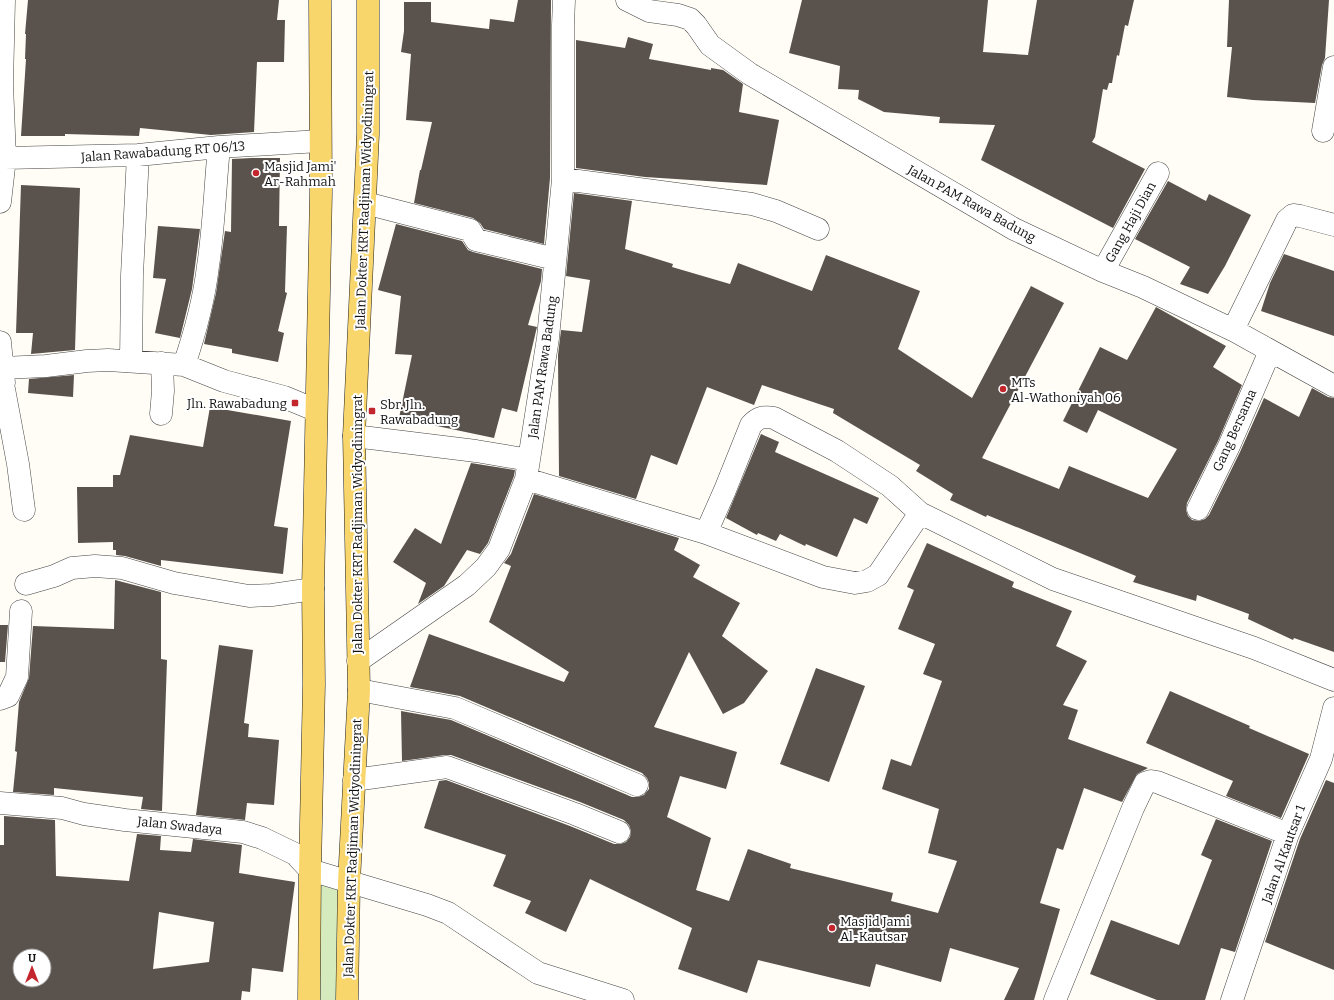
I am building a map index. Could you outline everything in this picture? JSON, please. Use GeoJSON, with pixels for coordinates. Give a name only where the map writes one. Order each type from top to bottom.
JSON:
{"type":"FeatureCollection","features":[{"type":"Feature","properties":{"kind":"main road"},"geometry":{"type":"LineString","coordinates":[[309,1000],[314,684],[313,590],[321,200],[320,0]]}},
{"type":"Feature","properties":{"kind":"main road","name":"Jalan Dokter KRT Radjiman Widyodiningrat"},"geometry":{"type":"LineString","coordinates":[[347,1000],[349,882],[359,690],[354,436],[368,134],[368,0]]}},
{"type":"Feature","properties":{"kind":"street"},"geometry":{"type":"LineString","coordinates":[[0,202],[6,158],[2,84],[4,0]]}},
{"type":"Feature","properties":{"kind":"street","name":"Jalan PAM Rawa Badung"},"geometry":{"type":"LineString","coordinates":[[358,661],[467,585],[486,567],[498,549],[527,469],[548,338],[563,179],[564,0]]}},
{"type":"Feature","properties":{"kind":"street","name":"Jalan PAM Rawa Badung"},"geometry":{"type":"LineString","coordinates":[[627,0],[649,11],[678,15],[692,9],[696,25],[710,45],[750,74],[1014,229],[1103,271],[1143,287],[1233,330],[1334,386]]}},
{"type":"Feature","properties":{"kind":"street"},"geometry":{"type":"LineString","coordinates":[[1323,131],[1334,67]]}},
{"type":"Feature","properties":{"kind":"street","name":"Jalan Rawabadung RT 06/13"},"geometry":{"type":"LineString","coordinates":[[6,158],[138,155],[219,147],[320,141]]}},
{"type":"Feature","properties":{"kind":"street"},"geometry":{"type":"LineString","coordinates":[[184,365],[199,313],[208,266],[219,147]]}},
{"type":"Feature","properties":{"kind":"street"},"geometry":{"type":"LineString","coordinates":[[132,361],[132,275],[138,155]]}},
{"type":"Feature","properties":{"kind":"street","name":"Gang Haji Dian"},"geometry":{"type":"LineString","coordinates":[[1103,271],[1158,173]]}},
{"type":"Feature","properties":{"kind":"street"},"geometry":{"type":"LineString","coordinates":[[563,179],[752,204],[776,211],[818,229]]}},
{"type":"Feature","properties":{"kind":"street"},"geometry":{"type":"LineString","coordinates":[[365,202],[470,230],[476,240],[555,259]]}},
{"type":"Feature","properties":{"kind":"street"},"geometry":{"type":"LineString","coordinates":[[1233,330],[1287,220],[1293,215],[1334,225]]}},
{"type":"Feature","properties":{"kind":"street"},"geometry":{"type":"LineString","coordinates":[[0,342],[3,368],[2,389],[18,464],[24,510]]}},
{"type":"Feature","properties":{"kind":"street","name":"Gang Bersama"},"geometry":{"type":"LineString","coordinates":[[1198,510],[1229,446],[1270,351]]}},
{"type":"Feature","properties":{"kind":"street"},"geometry":{"type":"LineString","coordinates":[[3,368],[46,366],[86,361],[132,361],[184,365],[224,380],[284,397],[313,409],[316,415]]}},
{"type":"Feature","properties":{"kind":"street"},"geometry":{"type":"LineString","coordinates":[[161,414],[164,391],[162,364]]}},
{"type":"Feature","properties":{"kind":"street"},"geometry":{"type":"LineString","coordinates":[[706,533],[725,490],[750,425],[756,419],[765,416],[774,418],[837,451],[890,486],[920,513],[1052,579],[1254,648],[1334,680]]}},
{"type":"Feature","properties":{"kind":"street"},"geometry":{"type":"LineString","coordinates":[[354,436],[476,451],[706,533],[823,577],[840,581],[855,583],[867,581],[878,575],[920,513]]}},
{"type":"Feature","properties":{"kind":"street"},"geometry":{"type":"LineString","coordinates":[[26,584],[54,576],[72,568],[95,566],[122,568],[174,583],[249,596],[313,590]]}},
{"type":"Feature","properties":{"kind":"street"},"geometry":{"type":"LineString","coordinates":[[0,699],[8,696],[17,677],[22,611]]}},
{"type":"Feature","properties":{"kind":"street"},"geometry":{"type":"LineString","coordinates":[[359,690],[455,708],[637,786]]}},
{"type":"Feature","properties":{"kind":"street","name":"Jalan Al Kautsar 1"},"geometry":{"type":"LineString","coordinates":[[1232,1000],[1288,834],[1321,759],[1334,708]]}},
{"type":"Feature","properties":{"kind":"street"},"geometry":{"type":"LineString","coordinates":[[354,780],[447,767],[576,814],[619,832]]}},
{"type":"Feature","properties":{"kind":"street"},"geometry":{"type":"LineString","coordinates":[[1055,1000],[1133,808],[1145,783],[1151,781],[1157,782],[1288,834]]}},
{"type":"Feature","properties":{"kind":"street","name":"Jalan Swadaya"},"geometry":{"type":"LineString","coordinates":[[0,803],[62,808],[84,814],[125,820],[243,832],[262,838],[295,854],[310,870],[427,905],[448,913],[538,973],[623,1000]]}},
{"type":"Feature","properties":{"kind":"green space"},"geometry":{"type":"Polygon","coordinates":[[[310,870],[349,882],[347,1000],[309,1000],[310,870]]]}},
{"type":"Feature","properties":{"kind":"building"},"geometry":{"type":"Polygon","coordinates":[[[28,0],[279,0],[277,20],[285,20],[284,62],[257,62],[254,132],[211,135],[140,128],[139,136],[65,134],[65,136],[21,136],[26,59],[25,34],[28,0]]]}},
{"type":"Feature","properties":{"kind":"building"},"geometry":{"type":"Polygon","coordinates":[[[518,0],[551,0],[550,178],[544,244],[484,229],[480,223],[473,218],[414,203],[420,170],[432,122],[406,120],[411,54],[401,52],[404,31],[404,2],[431,2],[431,22],[489,29],[490,19],[514,22],[518,0]]]}},
{"type":"Feature","properties":{"kind":"building"},"geometry":{"type":"Polygon","coordinates":[[[802,0],[988,0],[983,52],[1028,55],[1037,0],[1134,0],[1128,26],[1125,25],[1119,56],[1117,55],[1112,83],[1109,83],[1107,90],[1103,89],[1095,137],[1092,142],[1145,169],[1113,228],[981,160],[995,125],[939,123],[940,117],[884,112],[858,99],[859,90],[838,89],[840,66],[789,53],[802,0]]]}},
{"type":"Feature","properties":{"kind":"building"},"geometry":{"type":"Polygon","coordinates":[[[1229,0],[1329,0],[1325,58],[1322,65],[1315,103],[1253,100],[1227,97],[1232,47],[1227,47],[1229,0]]]}},
{"type":"Feature","properties":{"kind":"building"},"geometry":{"type":"Polygon","coordinates":[[[628,37],[653,44],[649,59],[711,70],[711,68],[723,70],[743,84],[739,112],[779,120],[767,185],[645,177],[576,168],[576,40],[625,48],[628,37]]]}},
{"type":"Feature","properties":{"kind":"building"},"geometry":{"type":"Polygon","coordinates":[[[280,158],[279,226],[287,226],[285,292],[287,293],[278,331],[284,333],[278,362],[232,353],[232,349],[204,344],[216,293],[225,231],[231,232],[232,159],[280,158]]]}},
{"type":"Feature","properties":{"kind":"building"},"geometry":{"type":"Polygon","coordinates":[[[1168,181],[1206,201],[1209,194],[1251,215],[1225,266],[1208,294],[1180,284],[1190,267],[1135,239],[1168,181]]]}},
{"type":"Feature","properties":{"kind":"building"},"geometry":{"type":"Polygon","coordinates":[[[21,185],[80,188],[75,350],[31,354],[33,333],[16,333],[21,185]]]}},
{"type":"Feature","properties":{"kind":"building"},"geometry":{"type":"Polygon","coordinates":[[[574,193],[632,201],[625,249],[673,264],[672,267],[730,284],[738,263],[812,291],[826,255],[920,291],[898,349],[972,398],[1031,286],[1064,303],[982,458],[1059,489],[1069,466],[1148,498],[1177,449],[1098,410],[1087,433],[1063,421],[1100,347],[1127,360],[1156,307],[1226,346],[1213,367],[1242,385],[1218,441],[1187,503],[1186,510],[1188,516],[1192,520],[1199,521],[1205,519],[1209,515],[1240,452],[1264,398],[1299,417],[1312,388],[1328,397],[1334,398],[1334,652],[1294,638],[1293,640],[1248,619],[1249,614],[1197,595],[1196,601],[1133,582],[1136,576],[987,515],[986,517],[950,500],[953,494],[916,471],[920,465],[833,413],[834,409],[762,385],[754,405],[707,387],[677,465],[651,455],[636,499],[559,476],[558,355],[561,330],[582,332],[590,280],[566,276],[574,193]]]}},
{"type":"Feature","properties":{"kind":"building"},"geometry":{"type":"Polygon","coordinates":[[[396,224],[462,241],[468,250],[473,252],[542,269],[541,281],[528,325],[537,327],[517,412],[502,408],[494,438],[399,418],[412,355],[395,354],[401,296],[378,290],[396,224]]]}},
{"type":"Feature","properties":{"kind":"building"},"geometry":{"type":"Polygon","coordinates":[[[158,226],[200,229],[192,289],[180,338],[155,333],[166,279],[153,278],[158,226]]]}},
{"type":"Feature","properties":{"kind":"building"},"geometry":{"type":"Polygon","coordinates":[[[1284,254],[1334,271],[1334,336],[1261,311],[1270,283],[1284,254]]]}},
{"type":"Feature","properties":{"kind":"building"},"geometry":{"type":"Polygon","coordinates":[[[74,375],[73,397],[28,393],[29,379],[74,375]]]}},
{"type":"Feature","properties":{"kind":"building"},"geometry":{"type":"Polygon","coordinates":[[[210,407],[291,421],[274,526],[288,528],[283,574],[161,560],[161,566],[116,555],[116,550],[113,550],[113,542],[78,543],[77,487],[113,487],[113,475],[120,475],[130,435],[203,447],[210,407]]]}},
{"type":"Feature","properties":{"kind":"building"},"geometry":{"type":"Polygon","coordinates":[[[761,434],[779,442],[775,452],[879,498],[867,524],[854,518],[837,557],[806,544],[805,546],[780,534],[776,541],[758,533],[757,535],[726,518],[761,434]]]}},
{"type":"Feature","properties":{"kind":"building"},"geometry":{"type":"Polygon","coordinates":[[[471,463],[515,470],[514,476],[488,543],[480,554],[467,550],[444,586],[418,604],[426,583],[393,562],[415,528],[441,544],[471,463]]]}},
{"type":"Feature","properties":{"kind":"building"},"geometry":{"type":"Polygon","coordinates":[[[534,494],[679,538],[674,550],[700,565],[693,577],[740,603],[722,636],[768,671],[744,703],[723,714],[689,652],[654,727],[737,752],[726,789],[680,776],[667,817],[711,838],[696,890],[729,901],[748,849],[791,864],[790,868],[893,893],[891,901],[938,913],[957,861],[928,853],[939,809],[882,789],[891,759],[911,766],[942,681],[923,674],[935,644],[898,629],[914,590],[907,587],[927,543],[1014,582],[1012,587],[1072,611],[1056,646],[1087,661],[1063,705],[1078,710],[1068,739],[1148,768],[1137,774],[1122,802],[1084,788],[1063,850],[1057,848],[1040,903],[1060,909],[1034,1000],[1004,1000],[1019,968],[950,948],[941,982],[876,964],[870,987],[758,960],[747,993],[678,969],[692,928],[590,879],[566,932],[525,913],[531,901],[493,886],[506,855],[424,828],[439,781],[446,780],[614,844],[626,842],[630,837],[631,831],[629,825],[624,820],[580,802],[451,755],[402,761],[401,711],[451,720],[632,797],[644,795],[649,789],[647,778],[642,773],[460,696],[410,687],[429,634],[564,682],[569,672],[489,622],[511,566],[504,563],[511,554],[534,494]]]}},
{"type":"Feature","properties":{"kind":"building"},"geometry":{"type":"Polygon","coordinates":[[[115,580],[161,592],[161,659],[167,660],[162,811],[141,809],[143,797],[54,788],[54,795],[13,792],[17,752],[15,751],[19,702],[29,678],[33,626],[114,629],[115,580]]]}},
{"type":"Feature","properties":{"kind":"building"},"geometry":{"type":"Polygon","coordinates":[[[0,625],[8,625],[5,662],[0,662],[0,625]]]}},
{"type":"Feature","properties":{"kind":"building"},"geometry":{"type":"Polygon","coordinates":[[[219,645],[253,650],[244,723],[249,724],[248,737],[279,740],[274,805],[247,803],[245,820],[196,815],[219,645]]]}},
{"type":"Feature","properties":{"kind":"building"},"geometry":{"type":"Polygon","coordinates":[[[816,668],[865,686],[829,782],[780,764],[816,668]]]}},
{"type":"Feature","properties":{"kind":"building"},"geometry":{"type":"Polygon","coordinates":[[[1170,691],[1309,754],[1281,818],[1226,796],[1233,781],[1146,743],[1170,691]]]}},
{"type":"Feature","properties":{"kind":"building"},"geometry":{"type":"Polygon","coordinates":[[[1326,780],[1334,783],[1334,970],[1265,942],[1300,839],[1326,780]]]}},
{"type":"Feature","properties":{"kind":"building"},"geometry":{"type":"Polygon","coordinates":[[[4,816],[55,820],[56,876],[129,881],[137,834],[161,836],[160,850],[191,852],[193,839],[242,845],[239,873],[295,882],[283,972],[252,968],[250,992],[242,991],[241,1000],[0,1000],[0,845],[4,845],[4,816]],[[159,912],[153,969],[209,962],[214,922],[159,912]]]}},
{"type":"Feature","properties":{"kind":"building"},"geometry":{"type":"Polygon","coordinates":[[[1216,819],[1272,841],[1235,952],[1221,948],[1205,1000],[1157,1000],[1090,974],[1111,920],[1179,945],[1212,860],[1201,855],[1216,819]]]}},
{"type":"Feature","properties":{"kind":"place","name":"Masjid Jami' Ar-Rahmah"},"geometry":{"type":"Point","coordinates":[256,173]}},
{"type":"Feature","properties":{"kind":"place","name":"MTs Al-Wathoniyah 06"},"geometry":{"type":"Point","coordinates":[1003,389]}},
{"type":"Feature","properties":{"kind":"place","name":"Jln. Rawabadung"},"geometry":{"type":"Point","coordinates":[295,403]}},
{"type":"Feature","properties":{"kind":"place","name":"Sbr. Jln. Rawabadung"},"geometry":{"type":"Point","coordinates":[372,411]}},
{"type":"Feature","properties":{"kind":"place","name":"Masjid Jami Al-Kautsar"},"geometry":{"type":"Point","coordinates":[832,928]}}]}
